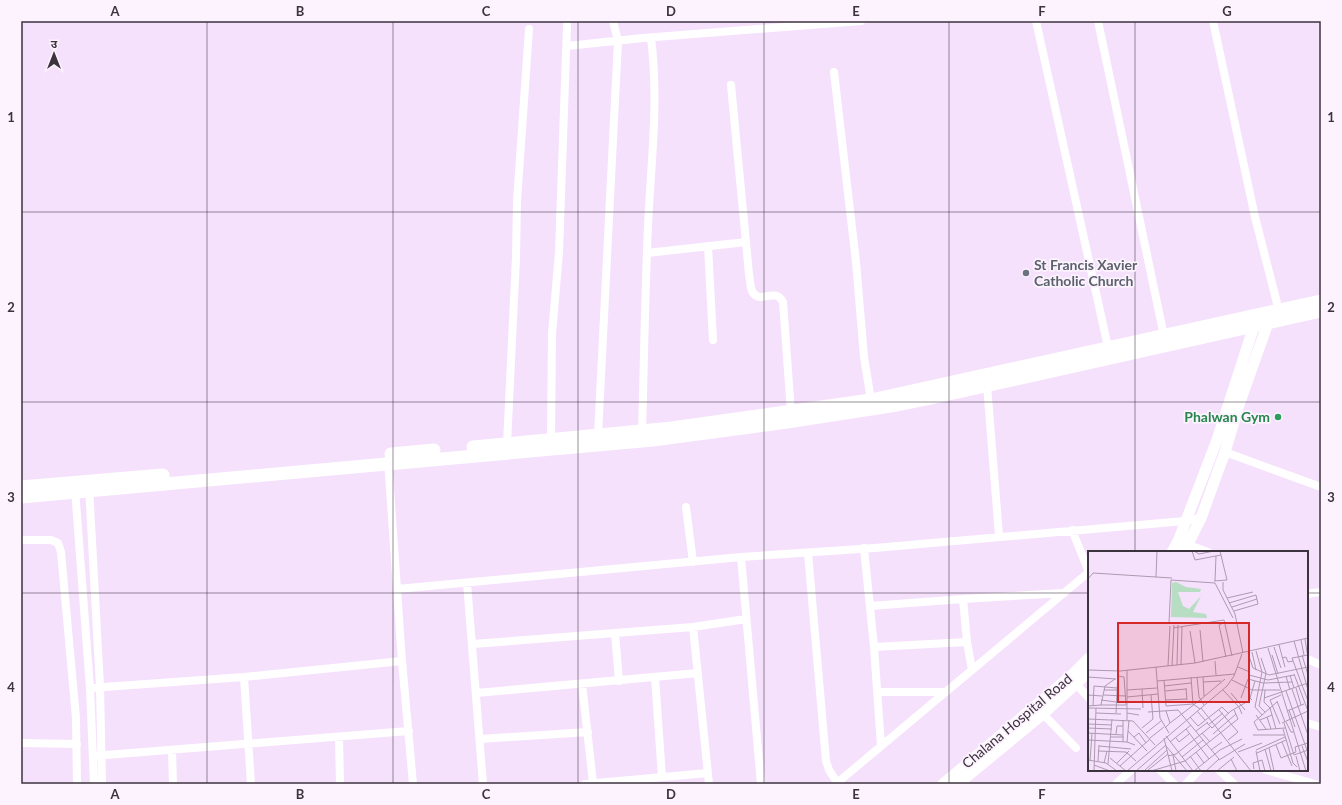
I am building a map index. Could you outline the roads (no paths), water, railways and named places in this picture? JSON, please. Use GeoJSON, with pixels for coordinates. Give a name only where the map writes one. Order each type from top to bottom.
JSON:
{"type":"FeatureCollection","features":[{"type":"Feature","properties":{"kind":"main road"},"geometry":{"type":"LineString","coordinates":[[21,497],[89,486],[388,459],[688,436],[897,405],[1254,321],[1321,302]]}},
{"type":"Feature","properties":{"kind":"main road"},"geometry":{"type":"LineString","coordinates":[[1272,315],[1321,311]]}},
{"type":"Feature","properties":{"kind":"main road"},"geometry":{"type":"LineString","coordinates":[[388,459],[552,439],[642,431],[871,400],[1108,347],[1254,321]]}},
{"type":"Feature","properties":{"kind":"main road"},"geometry":{"type":"LineString","coordinates":[[21,487],[75,488]]}},
{"type":"Feature","properties":{"kind":"street"},"geometry":{"type":"LineString","coordinates":[[598,435],[618,40],[614,21]]}},
{"type":"Feature","properties":{"kind":"street"},"geometry":{"type":"LineString","coordinates":[[566,46],[618,40],[861,21]]}},
{"type":"Feature","properties":{"kind":"street"},"geometry":{"type":"LineString","coordinates":[[1036,21],[1108,347]]}},
{"type":"Feature","properties":{"kind":"street"},"geometry":{"type":"LineString","coordinates":[[1098,21],[1164,336]]}},
{"type":"Feature","properties":{"kind":"street"},"geometry":{"type":"LineString","coordinates":[[1202,551],[1186,548],[1200,518],[1225,452],[1240,402],[1272,315],[1255,217],[1213,21]]}},
{"type":"Feature","properties":{"kind":"street"},"geometry":{"type":"LineString","coordinates":[[552,439],[552,334],[559,252],[567,24]]}},
{"type":"Feature","properties":{"kind":"street"},"geometry":{"type":"LineString","coordinates":[[507,444],[516,266],[517,201],[528,29]]}},
{"type":"Feature","properties":{"kind":"street"},"geometry":{"type":"LineString","coordinates":[[642,431],[647,253],[655,103],[654,59],[651,38]]}},
{"type":"Feature","properties":{"kind":"street"},"geometry":{"type":"LineString","coordinates":[[834,72],[855,247],[864,357],[871,400]]}},
{"type":"Feature","properties":{"kind":"street"},"geometry":{"type":"LineString","coordinates":[[731,85],[752,290],[755,295],[759,297],[777,295],[781,297],[783,302],[791,412]]}},
{"type":"Feature","properties":{"kind":"street"},"geometry":{"type":"LineString","coordinates":[[647,253],[746,242]]}},
{"type":"Feature","properties":{"kind":"street"},"geometry":{"type":"LineString","coordinates":[[708,246],[713,340]]}},
{"type":"Feature","properties":{"kind":"street"},"geometry":{"type":"LineString","coordinates":[[1173,551],[1179,539],[1185,520],[1217,440],[1254,321]]}},
{"type":"Feature","properties":{"kind":"street"},"geometry":{"type":"LineString","coordinates":[[987,385],[999,536]]}},
{"type":"Feature","properties":{"kind":"street"},"geometry":{"type":"LineString","coordinates":[[1225,452],[1321,487]]}},
{"type":"Feature","properties":{"kind":"street"},"geometry":{"type":"LineString","coordinates":[[388,459],[402,661],[413,784]]}},
{"type":"Feature","properties":{"kind":"street"},"geometry":{"type":"LineString","coordinates":[[89,486],[100,686],[102,784]]}},
{"type":"Feature","properties":{"kind":"street"},"geometry":{"type":"LineString","coordinates":[[75,488],[90,688],[94,784]]}},
{"type":"Feature","properties":{"kind":"street"},"geometry":{"type":"LineString","coordinates":[[686,507],[693,562]]}},
{"type":"Feature","properties":{"kind":"street"},"geometry":{"type":"LineString","coordinates":[[397,589],[741,557],[808,553],[1200,518]]}},
{"type":"Feature","properties":{"kind":"street"},"geometry":{"type":"LineString","coordinates":[[1072,530],[1088,570]]}},
{"type":"Feature","properties":{"kind":"street"},"geometry":{"type":"LineString","coordinates":[[21,540],[51,540],[58,543],[61,552],[77,744],[77,784]]}},
{"type":"Feature","properties":{"kind":"street"},"geometry":{"type":"LineString","coordinates":[[864,548],[874,647],[881,746]]}},
{"type":"Feature","properties":{"kind":"street"},"geometry":{"type":"LineString","coordinates":[[808,553],[825,754],[829,770],[838,784],[881,746],[1088,573]]}},
{"type":"Feature","properties":{"kind":"street"},"geometry":{"type":"LineString","coordinates":[[741,557],[761,784]]}},
{"type":"Feature","properties":{"kind":"street"},"geometry":{"type":"LineString","coordinates":[[467,583],[484,784]]}},
{"type":"Feature","properties":{"kind":"street"},"geometry":{"type":"LineString","coordinates":[[1308,596],[1321,592]]}},
{"type":"Feature","properties":{"kind":"street"},"geometry":{"type":"LineString","coordinates":[[870,606],[1064,593]]}},
{"type":"Feature","properties":{"kind":"street"},"geometry":{"type":"LineString","coordinates":[[963,599],[967,642],[972,670]]}},
{"type":"Feature","properties":{"kind":"street"},"geometry":{"type":"LineString","coordinates":[[473,644],[693,627],[746,619]]}},
{"type":"Feature","properties":{"kind":"street"},"geometry":{"type":"LineString","coordinates":[[693,627],[709,784]]}},
{"type":"Feature","properties":{"kind":"street"},"geometry":{"type":"LineString","coordinates":[[615,633],[619,681]]}},
{"type":"Feature","properties":{"kind":"street"},"geometry":{"type":"LineString","coordinates":[[874,647],[967,642]]}},
{"type":"Feature","properties":{"kind":"street","name":"Chalana Hospital Road"},"geometry":{"type":"LineString","coordinates":[[943,784],[1072,675],[1088,659]]}},
{"type":"Feature","properties":{"kind":"street"},"geometry":{"type":"LineString","coordinates":[[1308,659],[1321,665]]}},
{"type":"Feature","properties":{"kind":"street"},"geometry":{"type":"LineString","coordinates":[[90,688],[100,686],[244,677],[402,661]]}},
{"type":"Feature","properties":{"kind":"street","name":"Chalana Hospital Road"},"geometry":{"type":"LineString","coordinates":[[959,784],[1043,714],[1088,673]]}},
{"type":"Feature","properties":{"kind":"street"},"geometry":{"type":"LineString","coordinates":[[476,693],[698,674]]}},
{"type":"Feature","properties":{"kind":"street"},"geometry":{"type":"LineString","coordinates":[[244,677],[250,784]]}},
{"type":"Feature","properties":{"kind":"street"},"geometry":{"type":"LineString","coordinates":[[655,677],[662,777]]}},
{"type":"Feature","properties":{"kind":"street"},"geometry":{"type":"LineString","coordinates":[[582,684],[588,732],[589,784],[708,773]]}},
{"type":"Feature","properties":{"kind":"street"},"geometry":{"type":"LineString","coordinates":[[1076,684],[1088,697]]}},
{"type":"Feature","properties":{"kind":"street"},"geometry":{"type":"LineString","coordinates":[[877,692],[946,692]]}},
{"type":"Feature","properties":{"kind":"street"},"geometry":{"type":"LineString","coordinates":[[1043,714],[1076,748]]}},
{"type":"Feature","properties":{"kind":"street"},"geometry":{"type":"LineString","coordinates":[[1308,723],[1321,727]]}},
{"type":"Feature","properties":{"kind":"street"},"geometry":{"type":"LineString","coordinates":[[93,756],[409,731]]}},
{"type":"Feature","properties":{"kind":"street"},"geometry":{"type":"LineString","coordinates":[[480,739],[588,732]]}},
{"type":"Feature","properties":{"kind":"street"},"geometry":{"type":"LineString","coordinates":[[339,737],[340,784]]}},
{"type":"Feature","properties":{"kind":"street"},"geometry":{"type":"LineString","coordinates":[[21,743],[77,744]]}},
{"type":"Feature","properties":{"kind":"street"},"geometry":{"type":"LineString","coordinates":[[172,750],[173,784]]}},
{"type":"Feature","properties":{"kind":"street"},"geometry":{"type":"LineString","coordinates":[[1116,784],[1130,771]]}},
{"type":"Feature","properties":{"kind":"street"},"geometry":{"type":"LineString","coordinates":[[1161,771],[1174,784]]}},
{"type":"Feature","properties":{"kind":"street"},"geometry":{"type":"LineString","coordinates":[[1186,784],[1198,771]]}},
{"type":"Feature","properties":{"kind":"street"},"geometry":{"type":"LineString","coordinates":[[1220,771],[1234,784]]}},
{"type":"Feature","properties":{"kind":"street"},"geometry":{"type":"LineString","coordinates":[[1270,771],[1315,784]]}},
{"type":"Feature","properties":{"kind":"place","name":"St Francis Xavier Catholic Church"},"geometry":{"type":"Point","coordinates":[1026,273]}},
{"type":"Feature","properties":{"kind":"place","name":"Phalwan Gym"},"geometry":{"type":"Point","coordinates":[1278,417]}}]}
